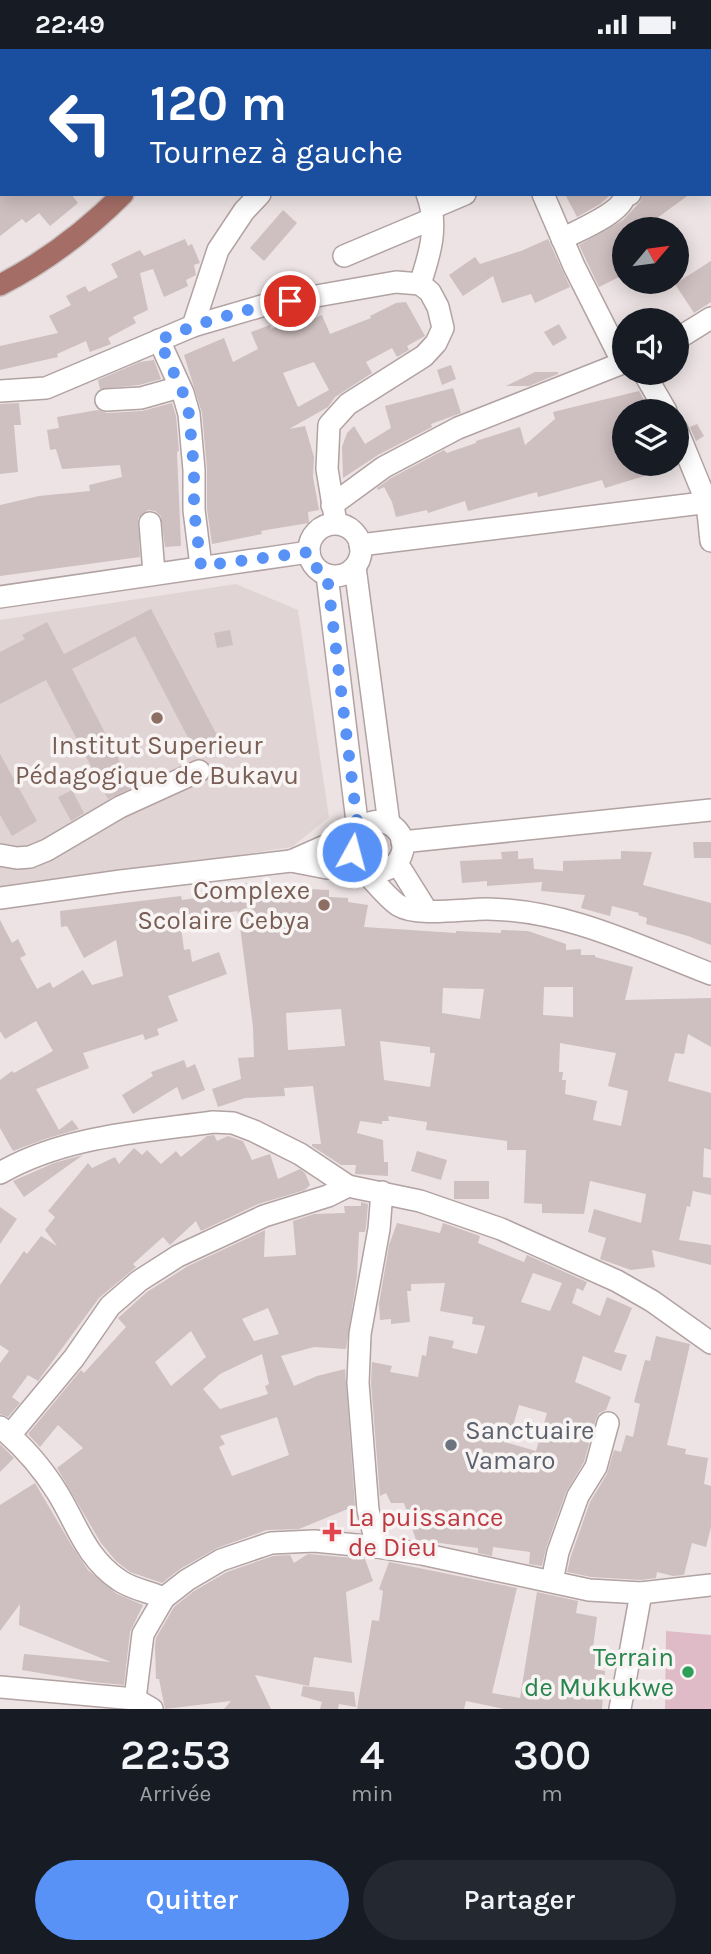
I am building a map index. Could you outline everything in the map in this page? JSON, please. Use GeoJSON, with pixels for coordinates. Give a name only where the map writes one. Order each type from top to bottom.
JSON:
{"type":"FeatureCollection","features":[{"type":"Feature","properties":{"kind":"main road"},"geometry":{"type":"LineString","coordinates":[[0,285],[62,249],[121,196]]}},
{"type":"Feature","properties":{"kind":"street"},"geometry":{"type":"LineString","coordinates":[[193,326],[218,250],[244,211],[258,196]]}},
{"type":"Feature","properties":{"kind":"street"},"geometry":{"type":"LineString","coordinates":[[344,255],[430,207],[460,196]]}},
{"type":"Feature","properties":{"kind":"street"},"geometry":{"type":"LineString","coordinates":[[544,196],[562,239],[612,339]]}},
{"type":"Feature","properties":{"kind":"street"},"geometry":{"type":"LineString","coordinates":[[562,239],[615,211],[626,196]]}},
{"type":"Feature","properties":{"kind":"street"},"geometry":{"type":"LineString","coordinates":[[420,284],[432,243],[430,207]]}},
{"type":"Feature","properties":{"kind":"street"},"geometry":{"type":"LineString","coordinates":[[0,391],[46,387],[193,326],[265,305],[396,282],[420,284],[430,292],[438,307],[443,328],[436,343],[424,356],[348,404],[329,425],[327,469],[334,514],[353,531],[360,545],[361,553],[355,567],[389,824]]}},
{"type":"Feature","properties":{"kind":"street"},"geometry":{"type":"LineString","coordinates":[[689,332],[711,318]]}},
{"type":"Feature","properties":{"kind":"street"},"geometry":{"type":"LineString","coordinates":[[159,340],[189,414],[194,510],[201,566]]}},
{"type":"Feature","properties":{"kind":"street"},"geometry":{"type":"LineString","coordinates":[[355,567],[342,575],[327,575],[314,566],[309,552],[312,537],[384,467],[458,428],[612,368]]}},
{"type":"Feature","properties":{"kind":"street"},"geometry":{"type":"LineString","coordinates":[[106,400],[141,398],[180,387]]}},
{"type":"Feature","properties":{"kind":"street"},"geometry":{"type":"LineString","coordinates":[[689,457],[709,502],[711,541]]}},
{"type":"Feature","properties":{"kind":"street"},"geometry":{"type":"LineString","coordinates":[[360,545],[709,502]]}},
{"type":"Feature","properties":{"kind":"street"},"geometry":{"type":"LineString","coordinates":[[150,523],[154,573]]}},
{"type":"Feature","properties":{"kind":"street"},"geometry":{"type":"LineString","coordinates":[[0,597],[309,552]]}},
{"type":"Feature","properties":{"kind":"street"},"geometry":{"type":"LineString","coordinates":[[327,575],[355,835],[352,852],[382,892],[397,905],[412,912],[460,909],[536,912],[583,924],[711,974]]}},
{"type":"Feature","properties":{"kind":"street"},"geometry":{"type":"LineString","coordinates":[[0,855],[30,857],[47,850],[120,807],[199,771]]}},
{"type":"Feature","properties":{"kind":"street"},"geometry":{"type":"LineString","coordinates":[[402,842],[711,810]]}},
{"type":"Feature","properties":{"kind":"street"},"geometry":{"type":"LineString","coordinates":[[0,898],[292,861],[355,835],[367,824],[378,821],[389,824],[398,832],[402,842],[402,853],[397,863],[388,870],[377,873],[362,867],[327,868],[292,861]]}},
{"type":"Feature","properties":{"kind":"street"},"geometry":{"type":"LineString","coordinates":[[30,857],[36,894]]}},
{"type":"Feature","properties":{"kind":"street"},"geometry":{"type":"LineString","coordinates":[[397,863],[427,911]]}},
{"type":"Feature","properties":{"kind":"street"},"geometry":{"type":"LineString","coordinates":[[0,1173],[50,1149],[126,1134],[233,1123],[300,1154],[348,1186],[420,1201],[501,1229],[617,1281],[652,1301],[711,1343]]}},
{"type":"Feature","properties":{"kind":"street"},"geometry":{"type":"LineString","coordinates":[[164,1598],[121,1582],[102,1567],[84,1545],[56,1491],[27,1452],[5,1431],[74,1358],[110,1305],[139,1281],[178,1256],[264,1216],[328,1196],[348,1186]]}},
{"type":"Feature","properties":{"kind":"street"},"geometry":{"type":"LineString","coordinates":[[377,1547],[367,1499],[358,1383],[360,1334],[379,1229],[382,1192]]}},
{"type":"Feature","properties":{"kind":"street"},"geometry":{"type":"LineString","coordinates":[[552,1581],[558,1552],[578,1496],[596,1467],[608,1423]]}},
{"type":"Feature","properties":{"kind":"street"},"geometry":{"type":"LineString","coordinates":[[0,1688],[143,1704],[143,1634],[164,1598],[187,1580],[221,1560],[271,1543],[314,1541],[422,1553],[589,1590],[641,1593],[711,1585]]}},
{"type":"Feature","properties":{"kind":"street"},"geometry":{"type":"LineString","coordinates":[[620,1709],[641,1593]]}},
{"type":"Feature","properties":{"kind":"shaded area","name":"Institut Superieur Pédagogique de Bukavu"},"geometry":{"type":"Polygon","coordinates":[[[236,584],[298,610],[329,817],[292,847],[0,892],[0,620],[236,584]]]}},
{"type":"Feature","properties":{"kind":"shaded area","name":"Terrain de Mukukwe"},"geometry":{"type":"Polygon","coordinates":[[[666,1631],[711,1635],[711,1709],[665,1709],[666,1631]]]}},
{"type":"Feature","properties":{"kind":"building"},"geometry":{"type":"Polygon","coordinates":[[[0,196],[73,196],[78,203],[50,226],[39,213],[26,223],[22,219],[0,236],[0,196]]]}},
{"type":"Feature","properties":{"kind":"building"},"geometry":{"type":"Polygon","coordinates":[[[566,196],[609,196],[600,204],[577,217],[566,196]]]}},
{"type":"Feature","properties":{"kind":"building"},"geometry":{"type":"Polygon","coordinates":[[[642,196],[687,196],[658,217],[626,217],[642,196]]]}},
{"type":"Feature","properties":{"kind":"building"},"geometry":{"type":"Polygon","coordinates":[[[283,210],[297,223],[264,261],[250,248],[283,210]]]}},
{"type":"Feature","properties":{"kind":"building"},"geometry":{"type":"Polygon","coordinates":[[[612,226],[612,280],[599,287],[579,245],[612,226]]]}},
{"type":"Feature","properties":{"kind":"building"},"geometry":{"type":"Polygon","coordinates":[[[185,239],[188,246],[192,244],[200,263],[194,265],[196,275],[186,280],[188,286],[164,297],[153,269],[140,273],[148,310],[133,317],[136,323],[108,338],[111,344],[90,352],[86,341],[57,354],[58,357],[0,370],[0,346],[58,333],[49,316],[71,305],[66,296],[85,286],[89,292],[118,277],[111,264],[140,250],[144,256],[185,239]]]}},
{"type":"Feature","properties":{"kind":"building"},"geometry":{"type":"Polygon","coordinates":[[[548,239],[570,287],[535,303],[531,294],[502,303],[493,276],[463,296],[449,275],[475,257],[480,264],[548,239]]]}},
{"type":"Feature","properties":{"kind":"building"},"geometry":{"type":"Polygon","coordinates":[[[711,261],[711,302],[694,313],[682,294],[690,294],[690,274],[711,261]]]}},
{"type":"Feature","properties":{"kind":"building"},"geometry":{"type":"Polygon","coordinates":[[[406,302],[425,336],[407,346],[409,350],[397,357],[392,348],[366,362],[372,373],[335,397],[328,407],[289,429],[305,426],[314,457],[313,477],[319,510],[308,512],[309,523],[261,531],[262,534],[212,544],[207,509],[202,413],[184,355],[224,338],[233,362],[258,349],[251,332],[270,325],[271,329],[296,320],[298,325],[322,315],[330,334],[371,318],[370,316],[396,303],[406,302]],[[314,362],[283,373],[298,407],[329,390],[314,362]]]}},
{"type":"Feature","properties":{"kind":"building"},"geometry":{"type":"Polygon","coordinates":[[[559,324],[567,338],[553,346],[544,332],[559,324]]]}},
{"type":"Feature","properties":{"kind":"building"},"geometry":{"type":"Polygon","coordinates":[[[154,360],[161,379],[139,385],[100,389],[98,380],[140,362],[154,360]]]}},
{"type":"Feature","properties":{"kind":"building"},"geometry":{"type":"Polygon","coordinates":[[[451,365],[456,379],[442,385],[437,370],[451,365]]]}},
{"type":"Feature","properties":{"kind":"building"},"geometry":{"type":"Polygon","coordinates":[[[535,372],[558,374],[529,386],[506,386],[535,372]]]}},
{"type":"Feature","properties":{"kind":"building"},"geometry":{"type":"Polygon","coordinates":[[[453,388],[461,413],[431,424],[432,427],[378,455],[343,478],[342,447],[347,433],[354,426],[365,444],[391,428],[385,406],[453,388]]]}},
{"type":"Feature","properties":{"kind":"building"},"geometry":{"type":"Polygon","coordinates":[[[639,391],[643,399],[612,399],[612,476],[644,476],[605,488],[602,480],[538,497],[537,492],[468,511],[465,501],[428,513],[427,510],[396,517],[384,487],[378,490],[377,488],[444,450],[447,453],[520,427],[525,445],[555,419],[553,412],[639,391]]]}},
{"type":"Feature","properties":{"kind":"building"},"geometry":{"type":"Polygon","coordinates":[[[19,403],[21,425],[14,425],[18,472],[0,474],[0,404],[19,403]]]}},
{"type":"Feature","properties":{"kind":"building"},"geometry":{"type":"Polygon","coordinates":[[[172,403],[179,451],[181,546],[165,547],[161,516],[148,510],[138,518],[140,557],[0,576],[0,505],[39,496],[90,491],[89,485],[122,477],[120,465],[62,469],[56,449],[50,450],[47,430],[59,428],[57,417],[98,410],[107,413],[142,411],[172,403]]]}},
{"type":"Feature","properties":{"kind":"building"},"geometry":{"type":"Polygon","coordinates":[[[697,424],[704,436],[696,441],[690,427],[697,424]]]}},
{"type":"Feature","properties":{"kind":"building"},"geometry":{"type":"Polygon","coordinates":[[[151,609],[220,741],[196,753],[135,636],[72,669],[133,787],[108,799],[46,680],[0,704],[0,652],[25,639],[22,635],[47,622],[64,654],[151,609]]]}},
{"type":"Feature","properties":{"kind":"building"},"geometry":{"type":"Polygon","coordinates":[[[230,630],[233,645],[217,648],[214,633],[230,630]]]}},
{"type":"Feature","properties":{"kind":"building"},"geometry":{"type":"Polygon","coordinates":[[[0,754],[37,821],[12,836],[0,815],[0,754]]]}},
{"type":"Feature","properties":{"kind":"building"},"geometry":{"type":"Polygon","coordinates":[[[72,790],[84,813],[71,821],[58,797],[72,790]]]}},
{"type":"Feature","properties":{"kind":"building"},"geometry":{"type":"Polygon","coordinates":[[[693,842],[711,842],[711,858],[694,858],[693,842]]]}},
{"type":"Feature","properties":{"kind":"building"},"geometry":{"type":"Polygon","coordinates":[[[518,851],[518,859],[533,858],[534,869],[563,871],[563,861],[621,859],[621,851],[652,852],[643,885],[711,903],[711,945],[646,924],[647,918],[638,915],[639,913],[612,906],[610,916],[581,908],[585,895],[541,891],[542,882],[487,886],[487,881],[462,883],[460,861],[502,859],[501,852],[518,851]]]}},
{"type":"Feature","properties":{"kind":"building"},"geometry":{"type":"Polygon","coordinates":[[[250,883],[252,897],[307,900],[307,889],[329,890],[329,897],[348,898],[348,902],[368,905],[364,927],[456,933],[528,931],[566,944],[566,950],[581,949],[581,955],[595,955],[633,967],[625,1000],[711,998],[711,1047],[688,1034],[684,1054],[675,1053],[668,1081],[711,1093],[711,1150],[704,1148],[703,1177],[711,1178],[711,1195],[693,1191],[679,1240],[711,1245],[711,1265],[652,1250],[655,1267],[631,1270],[600,1259],[606,1238],[588,1232],[594,1209],[641,1223],[646,1194],[590,1181],[584,1214],[542,1213],[542,1204],[524,1203],[526,1150],[507,1150],[507,1141],[426,1130],[427,1122],[388,1116],[389,1121],[382,1121],[382,1124],[360,1121],[357,1133],[383,1140],[388,1176],[355,1174],[356,1165],[341,1165],[312,1146],[321,1144],[313,1086],[284,1088],[285,1096],[245,1098],[218,1107],[212,1089],[241,1079],[238,1058],[254,1057],[253,1027],[238,911],[180,919],[184,950],[190,949],[192,962],[219,952],[227,974],[168,996],[178,1021],[157,1029],[159,1035],[145,1040],[143,1034],[83,1053],[89,1068],[36,1089],[59,1130],[72,1120],[79,1129],[13,1151],[0,1128],[0,1080],[12,1071],[14,1073],[53,1051],[36,1021],[5,1039],[0,1031],[0,920],[12,943],[18,939],[26,955],[20,958],[37,989],[50,982],[53,988],[83,970],[92,985],[123,976],[116,940],[84,958],[67,926],[61,927],[60,911],[181,896],[182,900],[223,894],[223,887],[250,883]],[[544,987],[543,1015],[573,1017],[573,987],[544,987]],[[443,988],[442,1013],[480,1019],[484,989],[443,988]],[[341,1009],[286,1013],[288,1050],[345,1046],[341,1009]],[[380,1041],[384,1080],[430,1087],[435,1053],[430,1053],[430,1047],[380,1041]],[[560,1043],[559,1072],[563,1072],[562,1080],[566,1080],[565,1094],[597,1101],[593,1120],[621,1126],[628,1091],[608,1086],[616,1053],[560,1043]]]}},
{"type":"Feature","properties":{"kind":"building"},"geometry":{"type":"Polygon","coordinates":[[[184,1060],[187,1068],[195,1064],[205,1090],[182,1100],[177,1087],[133,1114],[122,1095],[153,1076],[151,1072],[184,1060]]]}},
{"type":"Feature","properties":{"kind":"building"},"geometry":{"type":"Polygon","coordinates":[[[214,1135],[217,1141],[228,1136],[243,1141],[252,1160],[270,1154],[278,1179],[300,1169],[305,1173],[310,1185],[305,1190],[258,1204],[201,1231],[196,1221],[170,1245],[163,1237],[133,1264],[136,1267],[99,1298],[38,1381],[28,1375],[12,1397],[20,1403],[8,1417],[0,1414],[0,1363],[9,1351],[0,1345],[0,1285],[24,1251],[27,1254],[41,1236],[57,1246],[45,1230],[55,1217],[48,1211],[88,1163],[92,1168],[115,1157],[119,1164],[134,1148],[142,1155],[147,1150],[161,1164],[176,1151],[181,1157],[207,1136],[214,1135]]]}},
{"type":"Feature","properties":{"kind":"building"},"geometry":{"type":"Polygon","coordinates":[[[417,1151],[447,1160],[441,1180],[411,1171],[417,1151]]]}},
{"type":"Feature","properties":{"kind":"building"},"geometry":{"type":"Polygon","coordinates":[[[83,1155],[24,1197],[13,1181],[54,1163],[83,1155]]]}},
{"type":"Feature","properties":{"kind":"building"},"geometry":{"type":"Polygon","coordinates":[[[454,1181],[489,1181],[489,1199],[454,1199],[454,1181]]]}},
{"type":"Feature","properties":{"kind":"building"},"geometry":{"type":"Polygon","coordinates":[[[361,1202],[368,1204],[365,1232],[359,1232],[357,1276],[346,1349],[314,1347],[281,1356],[294,1386],[317,1376],[345,1369],[355,1506],[299,1529],[267,1530],[217,1548],[180,1569],[162,1583],[130,1572],[116,1561],[101,1543],[57,1468],[83,1448],[58,1425],[40,1447],[28,1434],[81,1370],[84,1373],[126,1327],[118,1318],[147,1292],[188,1266],[265,1230],[264,1257],[296,1255],[293,1221],[314,1214],[345,1213],[344,1206],[361,1206],[361,1202]],[[268,1308],[242,1319],[254,1341],[279,1334],[268,1308]],[[191,1331],[155,1362],[171,1386],[206,1357],[191,1331]],[[262,1354],[220,1374],[203,1389],[220,1409],[268,1394],[265,1386],[269,1384],[262,1354]],[[277,1417],[220,1436],[225,1444],[219,1447],[232,1476],[289,1455],[277,1417]]]}},
{"type":"Feature","properties":{"kind":"building"},"geometry":{"type":"Polygon","coordinates":[[[0,1207],[17,1219],[0,1244],[0,1207]]]}},
{"type":"Feature","properties":{"kind":"building"},"geometry":{"type":"Polygon","coordinates":[[[397,1223],[440,1233],[443,1223],[480,1236],[478,1243],[524,1262],[527,1255],[587,1282],[583,1291],[577,1288],[572,1303],[600,1316],[607,1297],[632,1308],[614,1352],[627,1355],[621,1371],[583,1356],[575,1382],[611,1397],[606,1410],[599,1413],[596,1419],[584,1462],[566,1492],[542,1566],[529,1564],[530,1552],[493,1547],[492,1556],[478,1553],[478,1548],[416,1540],[404,1503],[391,1503],[386,1493],[380,1496],[371,1383],[372,1362],[392,1366],[390,1372],[418,1377],[422,1355],[426,1356],[429,1336],[454,1341],[452,1348],[477,1354],[485,1326],[472,1324],[473,1317],[440,1311],[445,1283],[411,1284],[411,1291],[407,1291],[410,1322],[391,1324],[391,1319],[380,1320],[379,1304],[389,1245],[397,1223]],[[533,1273],[521,1302],[550,1311],[562,1283],[533,1273]],[[519,1405],[508,1443],[536,1451],[547,1413],[519,1405]]]}},
{"type":"Feature","properties":{"kind":"building"},"geometry":{"type":"Polygon","coordinates":[[[656,1336],[690,1344],[667,1445],[686,1449],[685,1454],[708,1458],[704,1484],[711,1486],[711,1527],[706,1547],[692,1543],[684,1575],[673,1576],[657,1572],[656,1578],[641,1580],[591,1577],[567,1572],[590,1502],[607,1474],[614,1450],[621,1452],[626,1435],[633,1437],[640,1404],[634,1402],[645,1360],[650,1361],[656,1336]]]}},
{"type":"Feature","properties":{"kind":"building"},"geometry":{"type":"Polygon","coordinates":[[[0,1444],[14,1458],[0,1472],[0,1444]]]}},
{"type":"Feature","properties":{"kind":"building"},"geometry":{"type":"Polygon","coordinates":[[[35,1483],[88,1570],[117,1594],[143,1605],[130,1632],[124,1685],[22,1670],[24,1654],[111,1662],[19,1625],[20,1604],[0,1631],[0,1505],[35,1483]]]}},
{"type":"Feature","properties":{"kind":"building"},"geometry":{"type":"Polygon","coordinates":[[[308,1554],[365,1559],[373,1581],[346,1592],[352,1663],[314,1657],[309,1686],[255,1675],[271,1709],[224,1709],[231,1701],[165,1709],[159,1679],[156,1679],[155,1646],[156,1638],[174,1607],[194,1591],[227,1572],[273,1556],[290,1555],[294,1563],[308,1554]]]}},
{"type":"Feature","properties":{"kind":"building"},"geometry":{"type":"Polygon","coordinates":[[[389,1562],[517,1588],[492,1693],[520,1698],[537,1592],[578,1601],[576,1613],[597,1617],[593,1648],[597,1649],[594,1669],[605,1671],[602,1709],[504,1709],[466,1701],[464,1709],[357,1709],[372,1620],[379,1621],[383,1591],[379,1589],[389,1562]]]}},
{"type":"Feature","properties":{"kind":"building"},"geometry":{"type":"Polygon","coordinates":[[[303,1686],[354,1692],[356,1707],[339,1704],[338,1709],[320,1709],[322,1702],[301,1696],[303,1686]]]}},
{"type":"Feature","properties":{"kind":"place","name":"Institut Superieur Pédagogique de Bukavu"},"geometry":{"type":"Point","coordinates":[157,718]}},
{"type":"Feature","properties":{"kind":"place","name":"Complexe Scolaire Cebya"},"geometry":{"type":"Point","coordinates":[324,905]}},
{"type":"Feature","properties":{"kind":"place","name":"Sanctuaire Vamaro"},"geometry":{"type":"Point","coordinates":[451,1445]}},
{"type":"Feature","properties":{"kind":"place","name":"La puissance de Dieu"},"geometry":{"type":"Point","coordinates":[332,1532]}},
{"type":"Feature","properties":{"kind":"place","name":"Terrain de Mukukwe"},"geometry":{"type":"Point","coordinates":[688,1672]}},
{"type":"Feature","properties":{"kind":"route"},"geometry":{"type":"LineString","coordinates":[[290,301],[265,305],[193,326],[159,340],[183,393],[189,414],[194,510],[201,566],[309,552],[314,566],[327,575],[358,830],[352,840],[352,852]]}}]}
